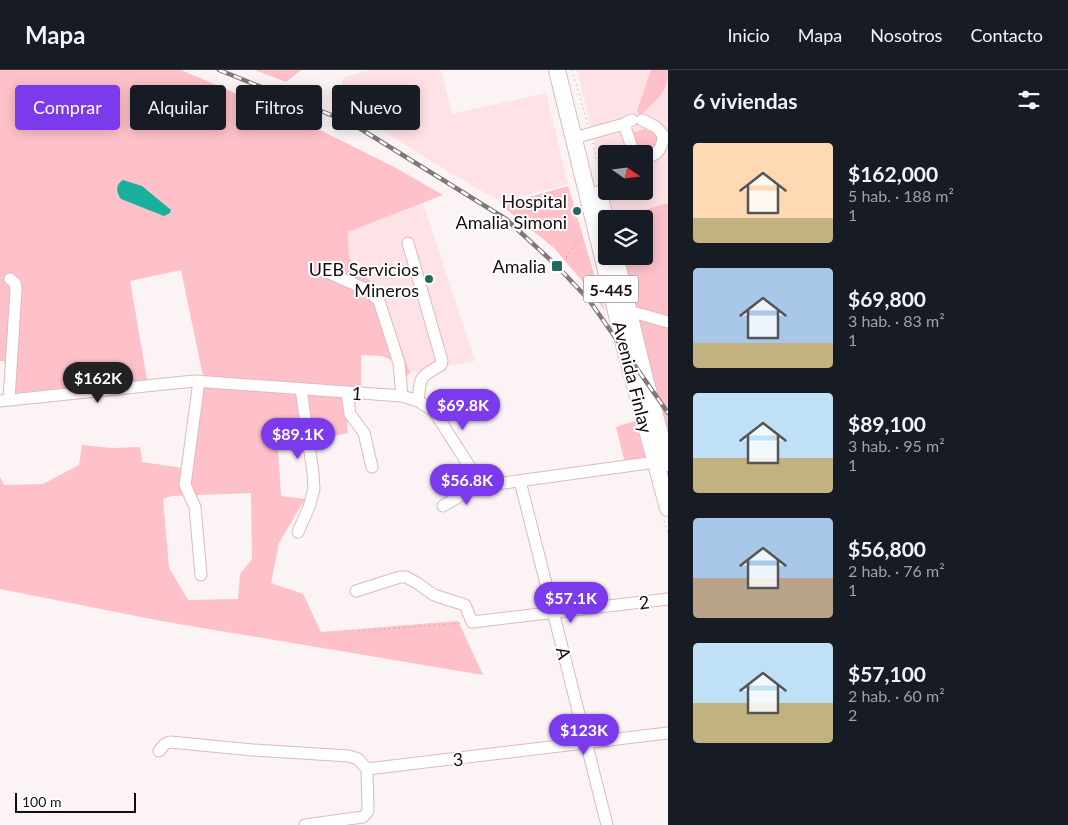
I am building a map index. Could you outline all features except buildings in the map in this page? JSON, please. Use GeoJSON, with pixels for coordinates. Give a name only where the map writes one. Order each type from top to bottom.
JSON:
{"type":"FeatureCollection","features":[{"type":"Feature","properties":{"kind":"highway","name":"Avenida Finlay"},"geometry":{"type":"LineString","coordinates":[[557,70],[583,136],[622,309]]}},
{"type":"Feature","properties":{"kind":"highway","name":"Avenida Finlay"},"geometry":{"type":"LineString","coordinates":[[566,70],[603,210]]}},
{"type":"Feature","properties":{"kind":"highway","name":"Avenida Finlay"},"geometry":{"type":"LineString","coordinates":[[616,265],[626,352],[664,462],[668,508]]}},
{"type":"Feature","properties":{"kind":"street"},"geometry":{"type":"LineString","coordinates":[[583,136],[633,121],[656,126],[663,135],[663,145],[658,152],[653,155]]}},
{"type":"Feature","properties":{"kind":"street"},"geometry":{"type":"LineString","coordinates":[[633,121],[633,145]]}},
{"type":"Feature","properties":{"kind":"street"},"geometry":{"type":"LineString","coordinates":[[408,243],[442,361],[441,365],[420,378],[418,401]]}},
{"type":"Feature","properties":{"kind":"street"},"geometry":{"type":"LineString","coordinates":[[324,271],[368,290],[379,301],[399,363],[402,396]]}},
{"type":"Feature","properties":{"kind":"street"},"geometry":{"type":"LineString","coordinates":[[5,401],[16,289],[15,283],[10,279]]}},
{"type":"Feature","properties":{"kind":"street"},"geometry":{"type":"LineString","coordinates":[[622,309],[668,322]]}},
{"type":"Feature","properties":{"kind":"street"},"geometry":{"type":"LineString","coordinates":[[199,381],[185,484],[195,507],[201,575]]}},
{"type":"Feature","properties":{"kind":"street","name":"1"},"geometry":{"type":"LineString","coordinates":[[5,401],[199,381],[402,396],[418,401],[434,411],[482,486]]}},
{"type":"Feature","properties":{"kind":"street"},"geometry":{"type":"LineString","coordinates":[[298,532],[309,507],[314,489],[301,389]]}},
{"type":"Feature","properties":{"kind":"street"},"geometry":{"type":"LineString","coordinates":[[347,392],[350,414],[364,433],[372,466]]}},
{"type":"Feature","properties":{"kind":"street"},"geometry":{"type":"LineString","coordinates":[[443,506],[470,490],[482,486],[664,462]]}},
{"type":"Feature","properties":{"kind":"street","name":"A"},"geometry":{"type":"LineString","coordinates":[[520,481],[608,825]]}},
{"type":"Feature","properties":{"kind":"street"},"geometry":{"type":"LineString","coordinates":[[356,592],[400,577],[406,577],[434,595],[465,605],[472,622]]}},
{"type":"Feature","properties":{"kind":"street","name":"2"},"geometry":{"type":"LineString","coordinates":[[472,622],[668,599]]}},
{"type":"Feature","properties":{"kind":"street","name":"3"},"geometry":{"type":"LineString","coordinates":[[368,769],[668,733]]}},
{"type":"Feature","properties":{"kind":"street"},"geometry":{"type":"LineString","coordinates":[[159,752],[165,744],[170,742],[253,750],[349,756],[358,759],[368,769],[368,811],[365,815],[359,819],[305,825]]}},
{"type":"Feature","properties":{"kind":"path"},"geometry":{"type":"LineString","coordinates":[[572,70],[583,136],[598,175]]}},
{"type":"Feature","properties":{"kind":"path"},"geometry":{"type":"LineString","coordinates":[[560,265],[588,230]]}},
{"type":"Feature","properties":{"kind":"path"},"geometry":{"type":"LineString","coordinates":[[359,631],[472,622]]}},
{"type":"Feature","properties":{"kind":"shaded area"},"geometry":{"type":"Polygon","coordinates":[[[0,70],[181,70],[216,85],[130,85],[130,130],[226,130],[226,89],[236,94],[236,130],[320,130],[396,168],[443,195],[348,232],[349,258],[383,295],[410,373],[403,378],[396,362],[382,356],[361,355],[361,391],[344,389],[348,433],[278,449],[281,496],[305,499],[279,543],[271,583],[303,594],[321,632],[458,621],[483,675],[161,621],[0,589],[0,477],[4,485],[43,484],[79,465],[82,445],[112,448],[140,447],[142,462],[190,469],[204,381],[181,270],[130,281],[147,380],[14,393],[4,361],[0,361],[0,70]],[[251,493],[172,496],[163,499],[169,568],[188,600],[238,599],[240,574],[252,559],[251,493]]]}},
{"type":"Feature","properties":{"kind":"shaded area"},"geometry":{"type":"Polygon","coordinates":[[[255,70],[301,70],[286,82],[255,70]]]}},
{"type":"Feature","properties":{"kind":"shaded area"},"geometry":{"type":"Polygon","coordinates":[[[371,70],[441,70],[452,114],[546,93],[568,184],[501,202],[432,162],[384,131],[420,130],[420,85],[342,85],[344,77],[371,70]]]}},
{"type":"Feature","properties":{"kind":"shaded area"},"geometry":{"type":"Polygon","coordinates":[[[577,70],[668,70],[668,204],[644,210],[613,210],[610,200],[653,200],[653,145],[598,145],[598,155],[577,70]]]}},
{"type":"Feature","properties":{"kind":"shaded area"},"geometry":{"type":"Polygon","coordinates":[[[651,70],[668,70],[666,84],[657,100],[639,115],[637,111],[651,70]]]}},
{"type":"Feature","properties":{"kind":"shaded area"},"geometry":{"type":"Polygon","coordinates":[[[652,127],[658,133],[658,147],[653,150],[653,145],[635,145],[632,136],[634,132],[652,127]]]}},
{"type":"Feature","properties":{"kind":"shaded area"},"geometry":{"type":"Polygon","coordinates":[[[123,180],[142,186],[171,210],[170,213],[164,216],[121,199],[117,189],[123,180]]]}},
{"type":"Feature","properties":{"kind":"shaded area"},"geometry":{"type":"Polygon","coordinates":[[[568,186],[605,311],[554,248],[501,205],[568,186]]]}},
{"type":"Feature","properties":{"kind":"shaded area","name":"UEB Servicios Mineros"},"geometry":{"type":"Polygon","coordinates":[[[423,203],[475,361],[410,373],[383,295],[349,258],[348,232],[423,203]]]}},
{"type":"Feature","properties":{"kind":"shaded area"},"geometry":{"type":"Polygon","coordinates":[[[668,203],[668,429],[635,312],[618,265],[653,265],[653,210],[644,210],[668,203]]]}},
{"type":"Feature","properties":{"kind":"shaded area"},"geometry":{"type":"Polygon","coordinates":[[[635,421],[646,460],[625,463],[616,427],[635,421]]]}},
{"type":"Feature","properties":{"kind":"railway"},"geometry":{"type":"LineString","coordinates":[[219,70],[351,123],[506,219],[557,266],[589,300],[668,413]]}},
{"type":"Feature","properties":{"kind":"place","name":"Hospital Amalia Simoni"},"geometry":{"type":"Point","coordinates":[577,211]}},
{"type":"Feature","properties":{"kind":"place","name":"Amalia"},"geometry":{"type":"Point","coordinates":[557,266]}},
{"type":"Feature","properties":{"kind":"place","name":"UEB Servicios Mineros"},"geometry":{"type":"Point","coordinates":[429,279]}}]}
